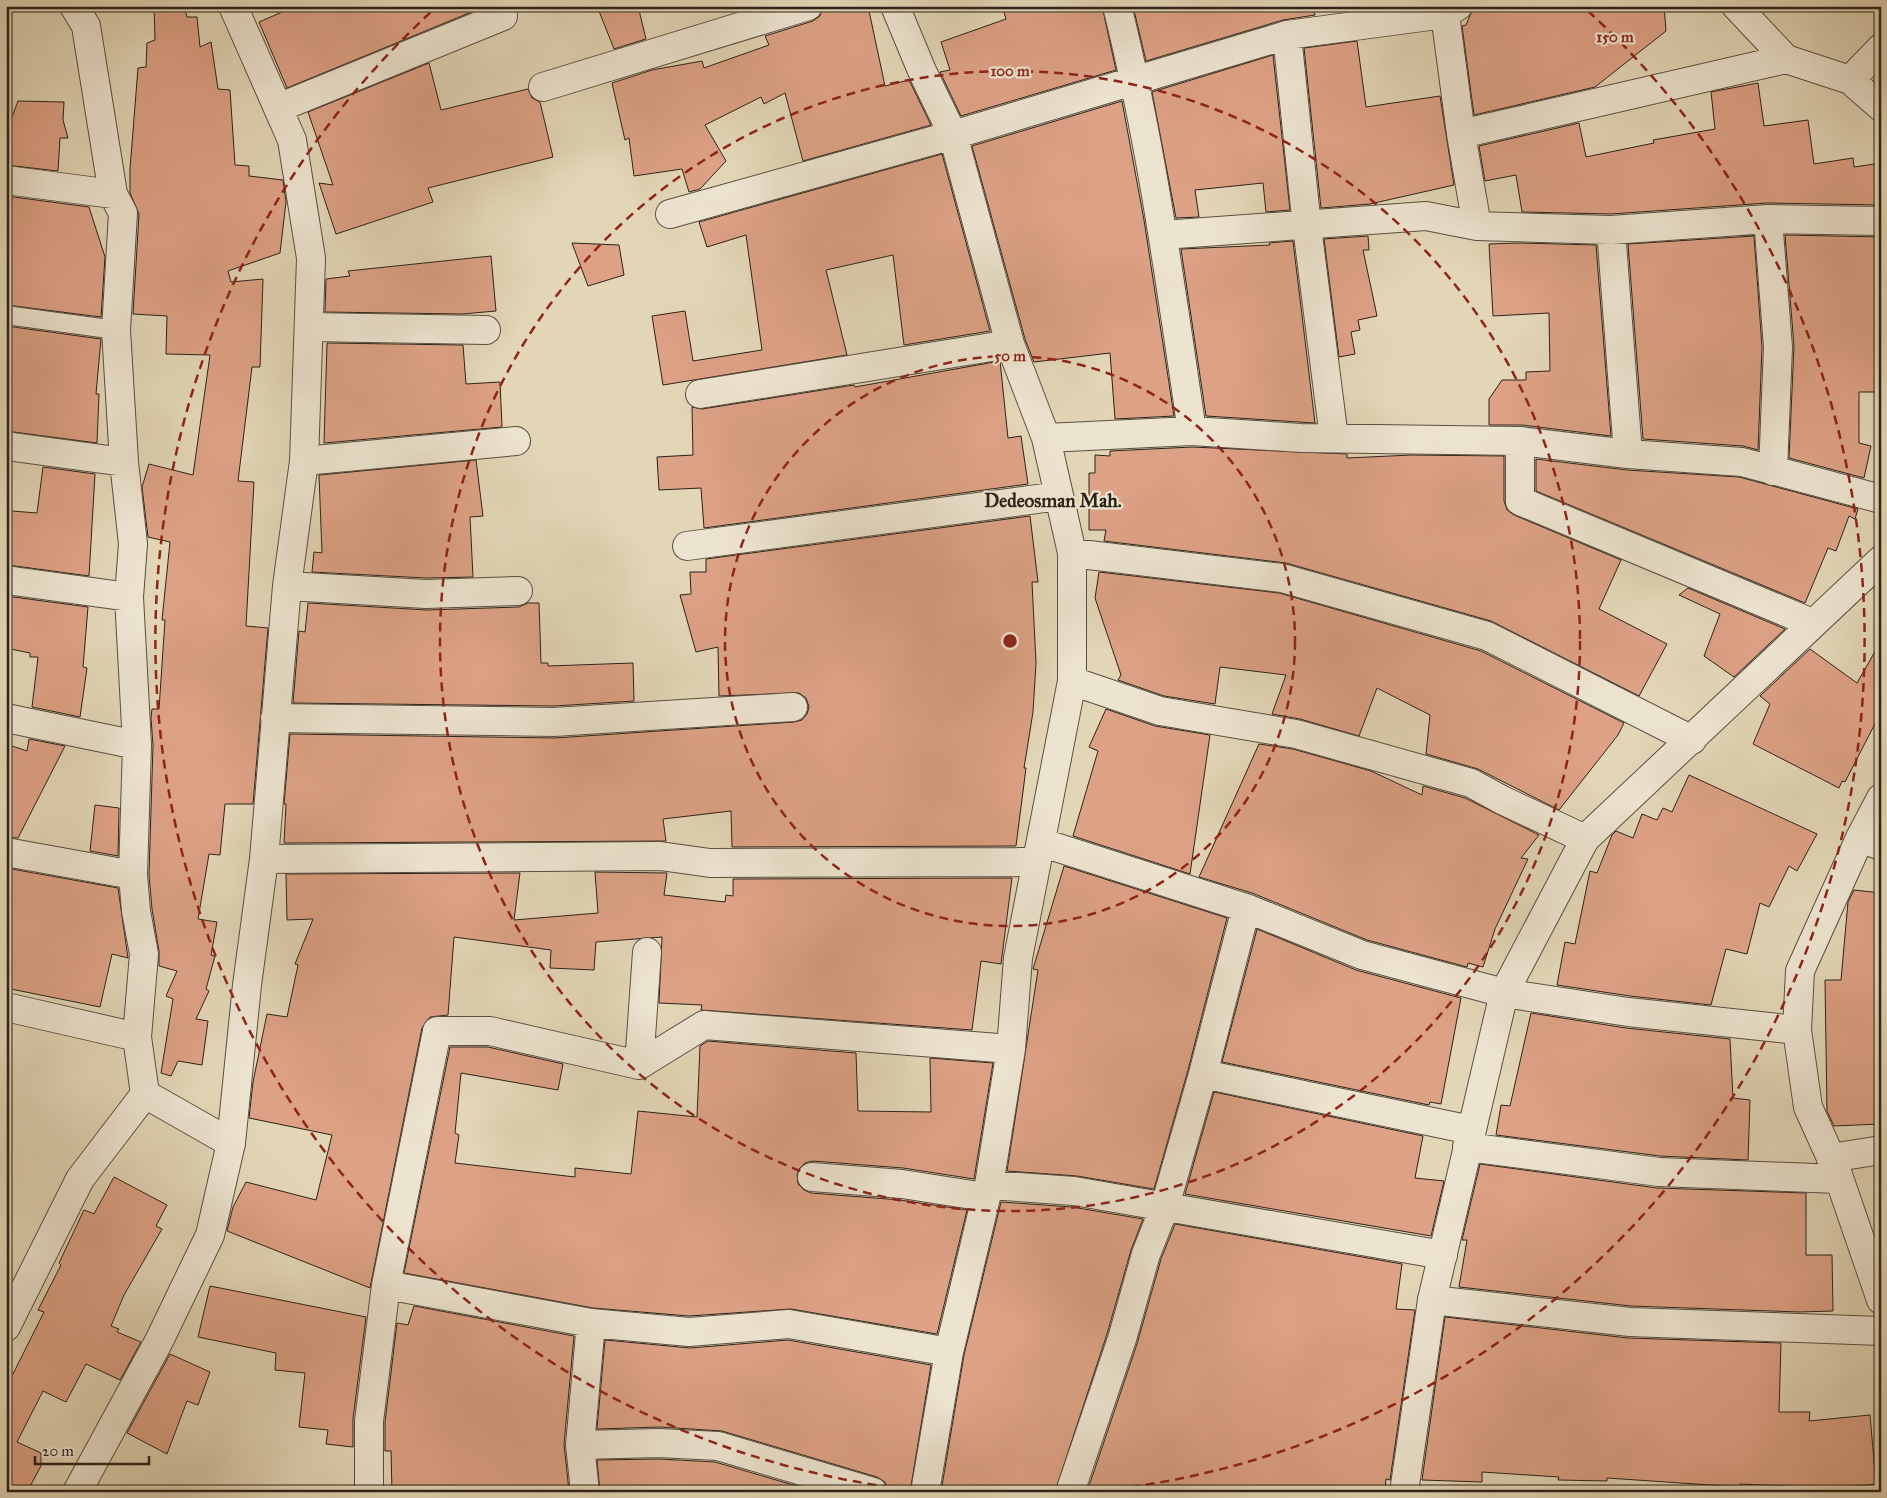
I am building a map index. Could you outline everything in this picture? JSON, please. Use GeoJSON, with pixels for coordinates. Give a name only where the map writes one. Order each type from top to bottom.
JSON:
{"type":"FeatureCollection","features":[{"type":"Feature","properties":{"kind":"street"},"geometry":{"type":"LineString","coordinates":[[6,1327],[80,1179],[145,1094],[138,1037],[144,954],[136,911],[133,875],[137,746],[130,597],[133,544],[124,462],[116,330],[123,213],[113,194],[86,26],[74,6]]}},
{"type":"Feature","properties":{"kind":"street"},"geometry":{"type":"LineString","coordinates":[[78,1492],[159,1341],[210,1235],[231,1144],[247,985],[264,859],[287,586],[304,461],[311,258],[292,140],[233,6]]}},
{"type":"Feature","properties":{"kind":"street"},"geometry":{"type":"LineString","coordinates":[[543,87],[808,6]]}},
{"type":"Feature","properties":{"kind":"street"},"geometry":{"type":"LineString","coordinates":[[895,6],[953,136],[1010,344],[1046,438],[1072,553],[1072,681],[1018,958],[1011,1049],[987,1191],[949,1352],[926,1492]]}},
{"type":"Feature","properties":{"kind":"street"},"geometry":{"type":"LineString","coordinates":[[1117,6],[1136,82],[1163,236],[1192,431]]}},
{"type":"Feature","properties":{"kind":"street"},"geometry":{"type":"LineString","coordinates":[[1736,6],[1786,59],[1850,80],[1881,107]]}},
{"type":"Feature","properties":{"kind":"street"},"geometry":{"type":"LineString","coordinates":[[670,214],[953,136],[1136,82],[1287,34],[1451,10],[1461,134],[1477,226]]}},
{"type":"Feature","properties":{"kind":"street"},"geometry":{"type":"LineString","coordinates":[[278,108],[503,16]]}},
{"type":"Feature","properties":{"kind":"street"},"geometry":{"type":"LineString","coordinates":[[1287,34],[1307,227],[1334,438]]}},
{"type":"Feature","properties":{"kind":"street"},"geometry":{"type":"LineString","coordinates":[[1850,80],[1881,48]]}},
{"type":"Feature","properties":{"kind":"street"},"geometry":{"type":"LineString","coordinates":[[1461,134],[1786,59]]}},
{"type":"Feature","properties":{"kind":"street"},"geometry":{"type":"LineString","coordinates":[[6,180],[113,194]]}},
{"type":"Feature","properties":{"kind":"street"},"geometry":{"type":"LineString","coordinates":[[1163,236],[1307,227],[1350,220],[1426,216],[1477,226],[1611,230],[1768,219],[1881,221]]}},
{"type":"Feature","properties":{"kind":"street"},"geometry":{"type":"LineString","coordinates":[[1768,219],[1778,347],[1773,471]]}},
{"type":"Feature","properties":{"kind":"street"},"geometry":{"type":"LineString","coordinates":[[1611,230],[1628,454]]}},
{"type":"Feature","properties":{"kind":"street"},"geometry":{"type":"LineString","coordinates":[[309,327],[486,330]]}},
{"type":"Feature","properties":{"kind":"street"},"geometry":{"type":"LineString","coordinates":[[700,394],[1010,344]]}},
{"type":"Feature","properties":{"kind":"street"},"geometry":{"type":"LineString","coordinates":[[1046,438],[1192,431],[1334,438],[1520,441],[1628,454],[1742,462],[1881,499]]}},
{"type":"Feature","properties":{"kind":"street"},"geometry":{"type":"LineString","coordinates":[[304,461],[516,441]]}},
{"type":"Feature","properties":{"kind":"street"},"geometry":{"type":"LineString","coordinates":[[1520,441],[1520,501],[1812,622]]}},
{"type":"Feature","properties":{"kind":"street"},"geometry":{"type":"LineString","coordinates":[[6,446],[124,462]]}},
{"type":"Feature","properties":{"kind":"street"},"geometry":{"type":"LineString","coordinates":[[686,546],[1059,496]]}},
{"type":"Feature","properties":{"kind":"street"},"geometry":{"type":"LineString","coordinates":[[1072,553],[1282,578],[1487,636],[1692,740]]}},
{"type":"Feature","properties":{"kind":"street"},"geometry":{"type":"LineString","coordinates":[[1404,1492],[1432,1300],[1504,993],[1585,839],[1692,740],[1812,622],[1881,560]]}},
{"type":"Feature","properties":{"kind":"street"},"geometry":{"type":"LineString","coordinates":[[6,580],[130,597]]}},
{"type":"Feature","properties":{"kind":"street"},"geometry":{"type":"LineString","coordinates":[[287,586],[426,594],[518,591]]}},
{"type":"Feature","properties":{"kind":"street"},"geometry":{"type":"LineString","coordinates":[[1072,681],[1160,710],[1296,734],[1472,782],[1502,800],[1585,839]]}},
{"type":"Feature","properties":{"kind":"street"},"geometry":{"type":"LineString","coordinates":[[275,718],[554,722],[794,707]]}},
{"type":"Feature","properties":{"kind":"street"},"geometry":{"type":"LineString","coordinates":[[6,718],[137,746]]}},
{"type":"Feature","properties":{"kind":"street"},"geometry":{"type":"LineString","coordinates":[[1881,798],[1870,842],[1800,972],[1797,1030],[1808,1107],[1835,1169],[1881,1300]]}},
{"type":"Feature","properties":{"kind":"street"},"geometry":{"type":"LineString","coordinates":[[6,852],[133,875]]}},
{"type":"Feature","properties":{"kind":"street"},"geometry":{"type":"LineString","coordinates":[[264,859],[660,856],[710,863],[1039,852],[1246,908],[1362,955],[1504,993],[1628,1012],[1797,1030]]}},
{"type":"Feature","properties":{"kind":"street"},"geometry":{"type":"LineString","coordinates":[[1070,1492],[1122,1339],[1146,1254],[1165,1206],[1203,1074],[1246,908]]}},
{"type":"Feature","properties":{"kind":"street"},"geometry":{"type":"LineString","coordinates":[[639,1065],[647,952]]}},
{"type":"Feature","properties":{"kind":"street"},"geometry":{"type":"LineString","coordinates":[[6,1007],[138,1037]]}},
{"type":"Feature","properties":{"kind":"street"},"geometry":{"type":"LineString","coordinates":[[369,1492],[369,1421],[386,1285],[438,1031],[490,1031],[639,1065],[704,1026],[1011,1049]]}},
{"type":"Feature","properties":{"kind":"street"},"geometry":{"type":"LineString","coordinates":[[1203,1074],[1469,1138],[1659,1172],[1835,1169],[1881,1150]]}},
{"type":"Feature","properties":{"kind":"street"},"geometry":{"type":"LineString","coordinates":[[145,1094],[231,1144]]}},
{"type":"Feature","properties":{"kind":"street"},"geometry":{"type":"LineString","coordinates":[[812,1177],[987,1191],[1074,1191],[1443,1255]]}},
{"type":"Feature","properties":{"kind":"street"},"geometry":{"type":"LineString","coordinates":[[386,1285],[591,1323],[689,1332],[789,1324],[949,1352]]}},
{"type":"Feature","properties":{"kind":"street"},"geometry":{"type":"LineString","coordinates":[[1432,1300],[1630,1322],[1881,1331]]}},
{"type":"Feature","properties":{"kind":"street"},"geometry":{"type":"LineString","coordinates":[[584,1492],[580,1445],[591,1323]]}},
{"type":"Feature","properties":{"kind":"street"},"geometry":{"type":"LineString","coordinates":[[580,1445],[659,1443],[718,1446],[873,1492]]}},
{"type":"Feature","properties":{"kind":"lane"},"geometry":{"type":"LineString","coordinates":[[6,314],[116,330]]}},
{"type":"Feature","properties":{"kind":"building"},"geometry":{"type":"Polygon","coordinates":[[[154,6],[184,6],[187,17],[197,17],[200,47],[211,42],[218,89],[230,90],[235,165],[249,166],[249,176],[283,180],[286,202],[280,253],[228,271],[231,282],[263,279],[260,367],[252,367],[238,481],[254,482],[246,626],[268,628],[253,804],[225,804],[220,855],[209,854],[198,919],[217,922],[211,955],[215,956],[206,989],[209,991],[196,1019],[208,1021],[202,1065],[178,1061],[171,1076],[161,1073],[173,999],[166,996],[177,971],[159,966],[159,951],[149,875],[153,745],[151,718],[152,709],[159,709],[165,620],[162,620],[170,542],[148,537],[142,487],[149,464],[193,475],[210,355],[166,354],[167,316],[133,314],[139,214],[130,193],[130,169],[138,68],[146,67],[147,43],[155,40],[154,6]]]}},
{"type":"Feature","properties":{"kind":"building"},"geometry":{"type":"Polygon","coordinates":[[[296,6],[486,6],[287,88],[259,22],[296,6]]]}},
{"type":"Feature","properties":{"kind":"building"},"geometry":{"type":"Polygon","coordinates":[[[597,6],[638,6],[646,39],[614,49],[597,6]]]}},
{"type":"Feature","properties":{"kind":"building"},"geometry":{"type":"Polygon","coordinates":[[[823,6],[868,6],[885,86],[909,80],[931,125],[803,161],[785,93],[764,104],[761,97],[705,125],[726,161],[700,189],[689,192],[682,169],[634,176],[629,138],[625,140],[612,83],[652,70],[702,61],[704,68],[769,45],[765,36],[813,21],[820,16],[823,6]]]}},
{"type":"Feature","properties":{"kind":"building"},"geometry":{"type":"Polygon","coordinates":[[[1002,6],[1102,6],[1116,70],[961,116],[940,72],[950,70],[941,42],[1006,19],[1002,6]]]}},
{"type":"Feature","properties":{"kind":"building"},"geometry":{"type":"Polygon","coordinates":[[[1133,6],[1313,6],[1315,15],[1283,20],[1146,61],[1133,6]]]}},
{"type":"Feature","properties":{"kind":"building"},"geometry":{"type":"Polygon","coordinates":[[[1474,6],[1664,6],[1666,31],[1595,87],[1474,115],[1462,26],[1466,25],[1474,6]]]}},
{"type":"Feature","properties":{"kind":"building"},"geometry":{"type":"Polygon","coordinates":[[[1357,41],[1366,107],[1440,96],[1454,185],[1370,204],[1321,208],[1304,48],[1357,41]]]}},
{"type":"Feature","properties":{"kind":"building"},"geometry":{"type":"Polygon","coordinates":[[[1273,55],[1290,210],[1266,212],[1263,183],[1195,190],[1199,217],[1176,218],[1152,92],[1273,55]]]}},
{"type":"Feature","properties":{"kind":"building"},"geometry":{"type":"Polygon","coordinates":[[[429,63],[441,110],[528,89],[532,98],[540,102],[553,157],[428,188],[433,202],[336,234],[319,183],[333,185],[308,112],[429,63]]]}},
{"type":"Feature","properties":{"kind":"building"},"geometry":{"type":"Polygon","coordinates":[[[1758,83],[1764,126],[1808,120],[1814,164],[1853,158],[1854,167],[1881,163],[1881,205],[1767,203],[1611,214],[1522,212],[1516,175],[1485,181],[1479,146],[1579,123],[1586,157],[1654,143],[1653,140],[1715,129],[1711,92],[1758,83]]]}},
{"type":"Feature","properties":{"kind":"building"},"geometry":{"type":"Polygon","coordinates":[[[18,101],[64,102],[63,120],[68,138],[60,138],[58,171],[6,165],[6,133],[18,101]]]}},
{"type":"Feature","properties":{"kind":"building"},"geometry":{"type":"Polygon","coordinates":[[[1122,101],[1144,220],[1174,416],[1115,419],[1110,353],[1034,362],[1025,339],[972,146],[1122,101]]]}},
{"type":"Feature","properties":{"kind":"building"},"geometry":{"type":"Polygon","coordinates":[[[942,154],[990,331],[904,345],[893,255],[826,270],[847,355],[663,385],[652,316],[685,311],[693,361],[762,350],[746,235],[707,247],[699,222],[942,154]]]}},
{"type":"Feature","properties":{"kind":"building"},"geometry":{"type":"Polygon","coordinates":[[[6,196],[89,207],[105,257],[101,317],[6,305],[6,196]]]}},
{"type":"Feature","properties":{"kind":"building"},"geometry":{"type":"Polygon","coordinates":[[[1785,235],[1881,237],[1881,392],[1859,392],[1859,443],[1871,446],[1864,478],[1789,458],[1794,346],[1785,235]]]}},
{"type":"Feature","properties":{"kind":"building"},"geometry":{"type":"Polygon","coordinates":[[[1368,236],[1369,250],[1363,250],[1377,316],[1358,320],[1360,330],[1351,332],[1355,354],[1339,357],[1324,239],[1368,236]]]}},
{"type":"Feature","properties":{"kind":"building"},"geometry":{"type":"Polygon","coordinates":[[[1754,236],[1762,347],[1758,450],[1743,446],[1643,439],[1628,244],[1754,236]]]}},
{"type":"Feature","properties":{"kind":"building"},"geometry":{"type":"Polygon","coordinates":[[[1293,241],[1315,423],[1206,416],[1181,249],[1270,245],[1269,243],[1293,241]]]}},
{"type":"Feature","properties":{"kind":"building"},"geometry":{"type":"Polygon","coordinates":[[[572,243],[619,245],[624,275],[588,286],[572,243]]]}},
{"type":"Feature","properties":{"kind":"building"},"geometry":{"type":"Polygon","coordinates":[[[1489,244],[1596,245],[1611,436],[1522,425],[1489,425],[1489,399],[1502,380],[1526,380],[1526,372],[1550,371],[1549,313],[1493,316],[1489,244]]]}},
{"type":"Feature","properties":{"kind":"building"},"geometry":{"type":"Polygon","coordinates":[[[491,256],[496,311],[462,314],[325,312],[326,279],[350,276],[348,271],[491,256]]]}},
{"type":"Feature","properties":{"kind":"building"},"geometry":{"type":"Polygon","coordinates":[[[6,326],[101,339],[96,394],[99,394],[97,443],[6,431],[6,326]]]}},
{"type":"Feature","properties":{"kind":"building"},"geometry":{"type":"Polygon","coordinates":[[[327,343],[463,345],[466,384],[500,382],[502,427],[324,443],[327,343]]]}},
{"type":"Feature","properties":{"kind":"building"},"geometry":{"type":"Polygon","coordinates":[[[1000,361],[1008,438],[1021,436],[1028,484],[704,528],[701,488],[659,490],[657,457],[693,455],[692,407],[702,409],[854,385],[855,387],[1000,361]]]}},
{"type":"Feature","properties":{"kind":"building"},"geometry":{"type":"Polygon","coordinates":[[[1192,447],[1347,454],[1347,458],[1412,455],[1504,456],[1504,501],[1507,510],[1514,515],[1621,560],[1599,609],[1667,644],[1639,696],[1491,621],[1286,563],[1104,541],[1106,530],[1089,530],[1089,473],[1095,473],[1095,455],[1110,456],[1110,451],[1192,447]]]}},
{"type":"Feature","properties":{"kind":"building"},"geometry":{"type":"Polygon","coordinates":[[[1536,459],[1627,470],[1739,477],[1858,509],[1855,519],[1849,516],[1836,551],[1828,548],[1805,603],[1536,491],[1536,459]]]}},
{"type":"Feature","properties":{"kind":"building"},"geometry":{"type":"Polygon","coordinates":[[[476,460],[483,516],[470,517],[473,577],[426,578],[312,572],[314,552],[322,553],[319,475],[476,460]]]}},
{"type":"Feature","properties":{"kind":"building"},"geometry":{"type":"Polygon","coordinates":[[[43,467],[95,474],[89,576],[8,565],[12,511],[37,513],[43,467]]]}},
{"type":"Feature","properties":{"kind":"building"},"geometry":{"type":"Polygon","coordinates":[[[1030,516],[1038,582],[1032,582],[1036,663],[1033,712],[1024,768],[1026,768],[1016,846],[732,847],[731,811],[663,819],[666,841],[284,843],[286,804],[284,804],[290,734],[555,738],[802,720],[807,714],[809,707],[806,698],[799,693],[719,696],[718,647],[696,652],[680,595],[691,594],[690,572],[706,572],[706,559],[1030,516]]]}},
{"type":"Feature","properties":{"kind":"building"},"geometry":{"type":"Polygon","coordinates":[[[1099,572],[1279,593],[1481,651],[1624,723],[1618,735],[1559,810],[1478,769],[1426,754],[1430,715],[1377,688],[1359,736],[1300,719],[1272,714],[1286,675],[1220,667],[1215,704],[1164,696],[1118,680],[1121,675],[1095,598],[1099,572]]]}},
{"type":"Feature","properties":{"kind":"building"},"geometry":{"type":"Polygon","coordinates":[[[1688,588],[1785,629],[1734,677],[1704,656],[1720,614],[1679,595],[1688,588]]]}},
{"type":"Feature","properties":{"kind":"building"},"geometry":{"type":"Polygon","coordinates":[[[6,596],[88,607],[83,667],[87,668],[80,717],[32,707],[38,657],[30,657],[30,653],[6,648],[6,596]]]}},
{"type":"Feature","properties":{"kind":"building"},"geometry":{"type":"Polygon","coordinates":[[[308,603],[427,610],[519,607],[528,603],[539,603],[541,663],[548,663],[548,666],[633,663],[634,701],[554,706],[293,703],[299,631],[305,632],[308,603]]]}},
{"type":"Feature","properties":{"kind":"building"},"geometry":{"type":"Polygon","coordinates":[[[1881,641],[1881,712],[1845,782],[1842,781],[1839,788],[1753,744],[1770,704],[1760,696],[1810,649],[1857,683],[1881,641]]]}},
{"type":"Feature","properties":{"kind":"building"},"geometry":{"type":"Polygon","coordinates":[[[1106,709],[1155,726],[1210,735],[1190,874],[1073,836],[1098,751],[1089,747],[1106,709]]]}},
{"type":"Feature","properties":{"kind":"building"},"geometry":{"type":"Polygon","coordinates":[[[29,739],[65,746],[18,838],[6,837],[6,744],[27,751],[29,739]]]}},
{"type":"Feature","properties":{"kind":"building"},"geometry":{"type":"Polygon","coordinates":[[[1259,744],[1293,749],[1371,771],[1422,795],[1423,786],[1465,798],[1539,835],[1521,858],[1528,859],[1495,929],[1483,967],[1468,963],[1467,967],[1367,940],[1252,893],[1199,877],[1259,744]]]}},
{"type":"Feature","properties":{"kind":"building"},"geometry":{"type":"Polygon","coordinates":[[[1689,775],[1817,834],[1797,871],[1789,866],[1769,907],[1760,903],[1747,954],[1726,949],[1711,1005],[1630,996],[1557,985],[1565,942],[1575,944],[1590,871],[1597,873],[1612,835],[1616,831],[1633,838],[1642,814],[1657,820],[1663,808],[1672,812],[1689,775]]]}},
{"type":"Feature","properties":{"kind":"building"},"geometry":{"type":"Polygon","coordinates":[[[95,805],[119,808],[118,856],[90,851],[95,805]]]}},
{"type":"Feature","properties":{"kind":"building"},"geometry":{"type":"Polygon","coordinates":[[[1064,866],[1227,918],[1188,1070],[1154,1189],[1077,1176],[1007,1171],[1038,970],[1033,969],[1064,866]]]}},
{"type":"Feature","properties":{"kind":"building"},"geometry":{"type":"Polygon","coordinates":[[[6,868],[118,888],[128,958],[112,954],[100,1007],[6,988],[6,868]]]}},
{"type":"Feature","properties":{"kind":"building"},"geometry":{"type":"Polygon","coordinates":[[[595,872],[667,873],[664,895],[725,902],[726,895],[733,896],[733,879],[1012,878],[1001,964],[981,961],[972,1030],[701,1010],[702,1005],[659,1003],[662,937],[596,942],[594,970],[550,968],[551,950],[454,937],[448,1015],[430,1017],[422,1028],[370,1288],[227,1231],[233,1207],[246,1182],[316,1200],[332,1135],[249,1118],[253,1082],[267,1014],[287,1017],[298,965],[295,964],[313,919],[287,920],[286,874],[520,873],[514,920],[598,913],[595,872]]]}},
{"type":"Feature","properties":{"kind":"building"},"geometry":{"type":"Polygon","coordinates":[[[1854,890],[1881,893],[1881,1124],[1834,1126],[1827,1111],[1825,980],[1841,980],[1848,902],[1854,890]]]}},
{"type":"Feature","properties":{"kind":"building"},"geometry":{"type":"Polygon","coordinates":[[[1257,929],[1356,970],[1461,998],[1441,1104],[1430,1102],[1429,1105],[1222,1062],[1257,929]]]}},
{"type":"Feature","properties":{"kind":"building"},"geometry":{"type":"Polygon","coordinates":[[[1531,1013],[1626,1028],[1730,1039],[1733,1098],[1750,1100],[1748,1160],[1660,1156],[1496,1135],[1501,1105],[1510,1106],[1531,1013]]]}},
{"type":"Feature","properties":{"kind":"building"},"geometry":{"type":"Polygon","coordinates":[[[708,1041],[856,1053],[858,1111],[931,1112],[930,1058],[993,1063],[974,1179],[903,1168],[813,1161],[805,1163],[799,1169],[797,1175],[798,1184],[804,1190],[811,1193],[900,1200],[967,1210],[937,1334],[791,1309],[689,1316],[593,1308],[404,1273],[450,1047],[488,1047],[563,1064],[558,1090],[461,1073],[455,1133],[459,1135],[455,1163],[575,1177],[575,1168],[631,1174],[638,1111],[697,1117],[700,1046],[708,1041]]]}},
{"type":"Feature","properties":{"kind":"building"},"geometry":{"type":"Polygon","coordinates":[[[1214,1092],[1423,1136],[1415,1178],[1444,1181],[1431,1236],[1185,1194],[1214,1092]]]}},
{"type":"Feature","properties":{"kind":"building"},"geometry":{"type":"Polygon","coordinates":[[[1480,1164],[1657,1188],[1806,1193],[1806,1255],[1832,1255],[1833,1311],[1799,1312],[1631,1306],[1459,1287],[1467,1240],[1462,1240],[1480,1164]]]}},
{"type":"Feature","properties":{"kind":"building"},"geometry":{"type":"Polygon","coordinates":[[[114,1177],[167,1205],[156,1226],[162,1229],[124,1295],[111,1326],[119,1329],[117,1332],[141,1342],[120,1380],[86,1364],[66,1402],[43,1391],[17,1442],[41,1453],[41,1466],[27,1492],[6,1492],[6,1388],[44,1312],[38,1310],[61,1265],[59,1263],[84,1210],[94,1214],[114,1177]]]}},
{"type":"Feature","properties":{"kind":"building"},"geometry":{"type":"Polygon","coordinates":[[[1001,1202],[1072,1207],[1143,1219],[1131,1250],[1107,1334],[1055,1492],[941,1492],[964,1355],[1001,1202]]]}},
{"type":"Feature","properties":{"kind":"building"},"geometry":{"type":"Polygon","coordinates":[[[1175,1224],[1402,1264],[1396,1309],[1415,1310],[1390,1480],[1386,1479],[1385,1492],[1087,1492],[1137,1344],[1161,1259],[1175,1224]]]}},
{"type":"Feature","properties":{"kind":"building"},"geometry":{"type":"Polygon","coordinates":[[[210,1286],[366,1317],[353,1419],[353,1447],[326,1444],[328,1430],[299,1427],[305,1373],[275,1370],[276,1353],[198,1337],[210,1286]]]}},
{"type":"Feature","properties":{"kind":"building"},"geometry":{"type":"Polygon","coordinates":[[[414,1306],[574,1336],[564,1444],[569,1491],[392,1492],[391,1451],[385,1451],[385,1422],[397,1323],[408,1325],[414,1306]]]}},
{"type":"Feature","properties":{"kind":"building"},"geometry":{"type":"Polygon","coordinates":[[[1445,1317],[1628,1338],[1781,1343],[1779,1412],[1810,1412],[1809,1421],[1870,1415],[1876,1484],[1836,1488],[1740,1484],[1740,1487],[1607,1478],[1607,1481],[1558,1480],[1559,1477],[1482,1472],[1482,1482],[1422,1480],[1445,1317]]]}},
{"type":"Feature","properties":{"kind":"building"},"geometry":{"type":"Polygon","coordinates":[[[605,1340],[690,1348],[788,1340],[931,1365],[910,1492],[888,1492],[885,1482],[877,1477],[722,1431],[660,1427],[597,1429],[605,1340]]]}},
{"type":"Feature","properties":{"kind":"building"},"geometry":{"type":"Polygon","coordinates":[[[170,1354],[210,1372],[198,1405],[187,1401],[167,1454],[127,1433],[170,1354]]]}},
{"type":"Feature","properties":{"kind":"building"},"geometry":{"type":"Polygon","coordinates":[[[659,1459],[715,1462],[817,1492],[600,1492],[597,1460],[659,1459]]]}},
{"type":"Feature","properties":{"kind":"district","name":"Dedeosman Mah."},"geometry":{"type":"Point","coordinates":[1053,500]}}]}
